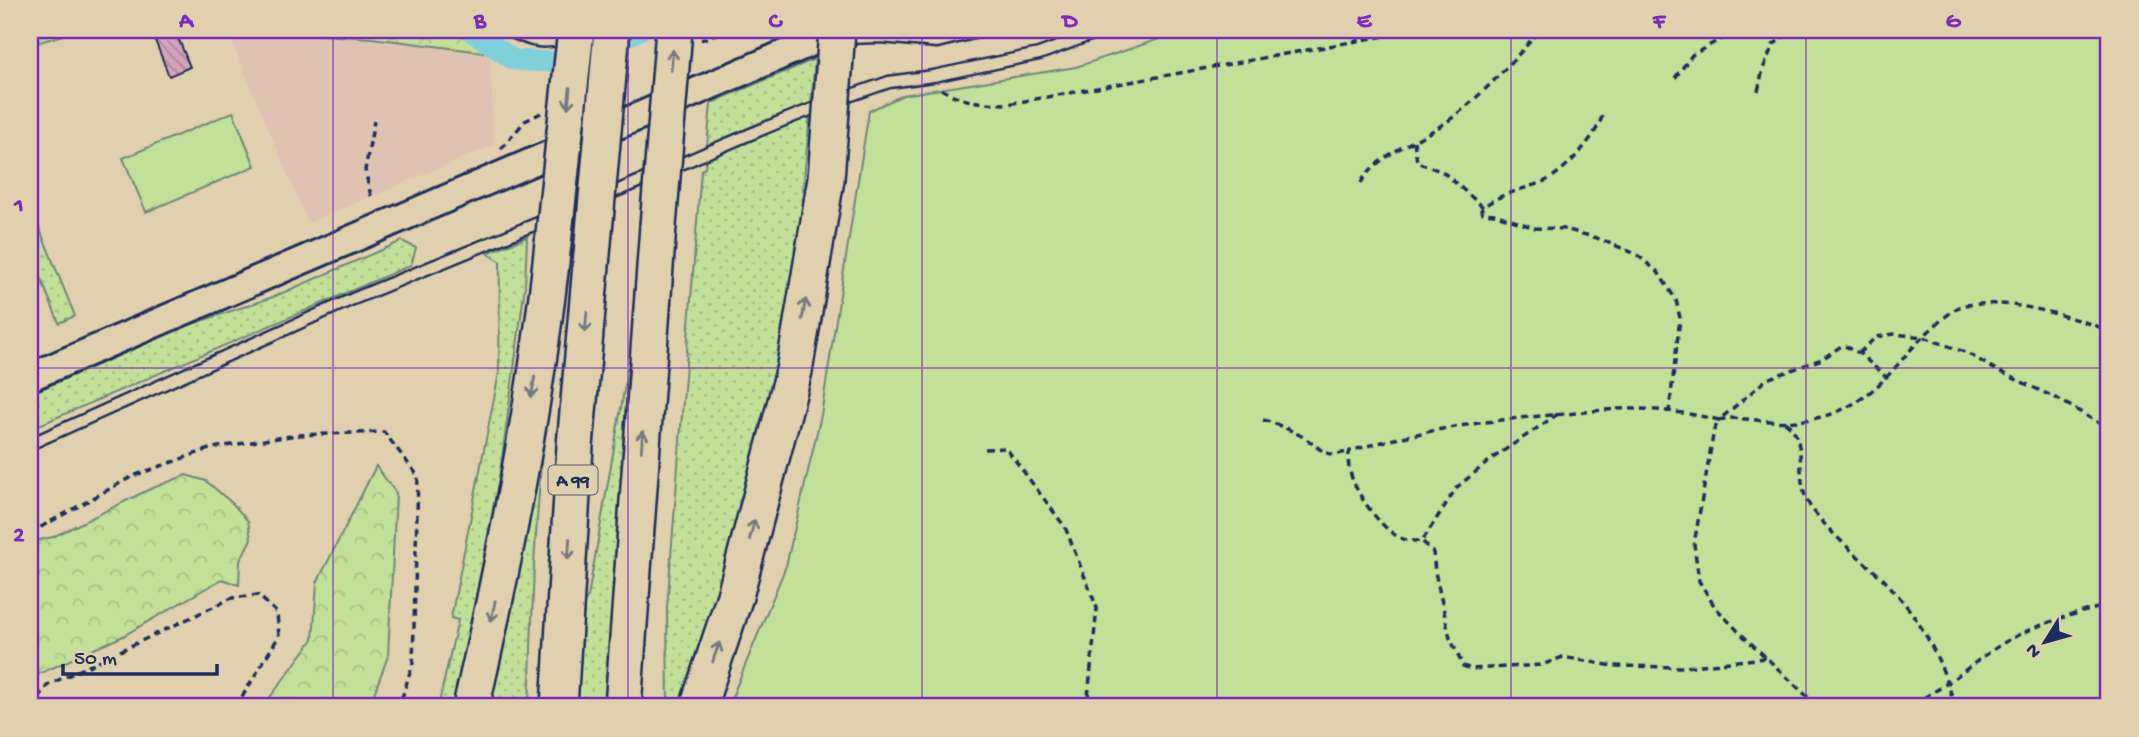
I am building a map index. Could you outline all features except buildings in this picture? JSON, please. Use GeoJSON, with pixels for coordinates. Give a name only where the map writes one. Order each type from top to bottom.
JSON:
{"type":"FeatureCollection","features":[{"type":"Feature","properties":{"kind":"highway"},"geometry":{"type":"LineString","coordinates":[[471,707],[493,610],[524,444],[550,271],[576,30]]}},
{"type":"Feature","properties":{"kind":"highway","name":"A 99"},"geometry":{"type":"LineString","coordinates":[[559,707],[575,446],[612,30]]}},
{"type":"Feature","properties":{"kind":"highway"},"geometry":{"type":"LineString","coordinates":[[624,707],[674,30]]}},
{"type":"Feature","properties":{"kind":"highway"},"geometry":{"type":"LineString","coordinates":[[698,707],[735,596],[793,371],[826,179],[832,33]]}},
{"type":"Feature","properties":{"kind":"highway"},"geometry":{"type":"LineString","coordinates":[[637,509],[652,551],[645,671],[646,707]]}},
{"type":"Feature","properties":{"kind":"main road"},"geometry":{"type":"LineString","coordinates":[[30,377],[832,33]]}},
{"type":"Feature","properties":{"kind":"lane"},"geometry":{"type":"LineString","coordinates":[[508,30],[528,40],[543,43],[569,39],[589,30]]}},
{"type":"Feature","properties":{"kind":"lane"},"geometry":{"type":"LineString","coordinates":[[832,33],[937,41],[986,30]]}},
{"type":"Feature","properties":{"kind":"lane"},"geometry":{"type":"LineString","coordinates":[[587,202],[790,117],[889,82],[933,76],[1040,54],[1103,30]]}},
{"type":"Feature","properties":{"kind":"lane"},"geometry":{"type":"LineString","coordinates":[[30,444],[353,299],[562,213]]}},
{"type":"Feature","properties":{"kind":"path"},"geometry":{"type":"LineString","coordinates":[[933,76],[937,86],[956,98],[981,103],[1008,104],[1418,30]]}},
{"type":"Feature","properties":{"kind":"path"},"geometry":{"type":"LineString","coordinates":[[1361,183],[1365,175],[1384,160],[1447,121],[1471,101],[1503,72],[1540,30]]}},
{"type":"Feature","properties":{"kind":"path"},"geometry":{"type":"LineString","coordinates":[[1675,78],[1692,55],[1737,30]]}},
{"type":"Feature","properties":{"kind":"path"},"geometry":{"type":"LineString","coordinates":[[1758,91],[1773,45],[1792,30]]}},
{"type":"Feature","properties":{"kind":"path"},"geometry":{"type":"LineString","coordinates":[[1483,207],[1504,195],[1546,181],[1560,172],[1588,143],[1602,116]]}},
{"type":"Feature","properties":{"kind":"path"},"geometry":{"type":"LineString","coordinates":[[371,196],[365,170],[374,121]]}},
{"type":"Feature","properties":{"kind":"path"},"geometry":{"type":"LineString","coordinates":[[1415,141],[1417,162],[1443,172],[1483,207]]}},
{"type":"Feature","properties":{"kind":"path"},"geometry":{"type":"LineString","coordinates":[[1483,207],[1483,213],[1498,215],[1531,227],[1570,230],[1617,245],[1643,258],[1658,272],[1676,300],[1680,318],[1669,412]]}},
{"type":"Feature","properties":{"kind":"path"},"geometry":{"type":"LineString","coordinates":[[1263,420],[1301,436],[1324,454],[1338,455],[1390,439],[1513,418],[1558,414],[1635,409],[1719,420],[1805,420],[1846,408],[1864,398],[1887,378],[1924,337],[1962,305],[1997,303],[2036,310],[2109,330]]}},
{"type":"Feature","properties":{"kind":"path"},"geometry":{"type":"LineString","coordinates":[[1859,353],[1876,337],[1894,334],[1924,337],[1968,353],[1996,370],[2058,399],[2109,429]]}},
{"type":"Feature","properties":{"kind":"path"},"geometry":{"type":"LineString","coordinates":[[1815,707],[1810,699],[1715,607],[1699,581],[1694,544],[1714,430],[1719,420],[1767,379],[1822,359],[1843,345],[1859,353],[1887,378]]}},
{"type":"Feature","properties":{"kind":"path"},"geometry":{"type":"LineString","coordinates":[[2109,357],[2103,391],[2104,419],[2109,429]]}},
{"type":"Feature","properties":{"kind":"path"},"geometry":{"type":"LineString","coordinates":[[1422,541],[1457,487],[1493,458],[1558,414]]}},
{"type":"Feature","properties":{"kind":"path"},"geometry":{"type":"LineString","coordinates":[[1784,421],[1792,426],[1798,437],[1800,478],[1808,503],[1829,531],[1905,603],[1938,654],[1955,707]]}},
{"type":"Feature","properties":{"kind":"path"},"geometry":{"type":"LineString","coordinates":[[30,533],[133,476],[212,448],[297,435],[384,432],[418,476],[413,663],[399,707]]}},
{"type":"Feature","properties":{"kind":"path"},"geometry":{"type":"LineString","coordinates":[[985,449],[1006,447],[1065,527],[1097,608],[1087,707]]}},
{"type":"Feature","properties":{"kind":"path"},"geometry":{"type":"LineString","coordinates":[[1350,451],[1348,462],[1355,485],[1374,515],[1402,539],[1422,541],[1433,552],[1450,638],[1463,666],[1471,668],[1542,665],[1563,657],[1613,666],[1684,667],[1765,658]]}},
{"type":"Feature","properties":{"kind":"path"},"geometry":{"type":"LineString","coordinates":[[30,707],[48,685],[232,598],[258,595],[277,613],[279,636],[236,707]]}},
{"type":"Feature","properties":{"kind":"path"},"geometry":{"type":"LineString","coordinates":[[1902,707],[1924,698],[1993,649],[2028,630],[2109,605]]}},
{"type":"Feature","properties":{"kind":"shaded area"},"geometry":{"type":"Polygon","coordinates":[[[227,30],[372,38],[490,53],[494,145],[308,223],[227,30]]]}},
{"type":"Feature","properties":{"kind":"green space"},"geometry":{"type":"Polygon","coordinates":[[[30,30],[80,30],[30,45],[30,30]]]}},
{"type":"Feature","properties":{"kind":"green space"},"geometry":{"type":"Polygon","coordinates":[[[238,30],[489,30],[490,53],[372,38],[238,30]]]}},
{"type":"Feature","properties":{"kind":"green space"},"geometry":{"type":"Polygon","coordinates":[[[1186,30],[2109,30],[2109,707],[728,707],[786,566],[821,415],[869,111],[903,95],[1076,67],[1186,30]]]}},
{"type":"Feature","properties":{"kind":"green space"},"geometry":{"type":"Polygon","coordinates":[[[815,59],[803,190],[812,190],[771,420],[698,661],[680,707],[668,707],[667,608],[701,170],[705,168],[711,103],[815,59]]]}},
{"type":"Feature","properties":{"kind":"green space"},"geometry":{"type":"Polygon","coordinates":[[[233,112],[255,166],[146,212],[123,158],[233,112]]]}},
{"type":"Feature","properties":{"kind":"green space"},"geometry":{"type":"Polygon","coordinates":[[[30,205],[75,316],[59,323],[30,252],[30,205]]]}},
{"type":"Feature","properties":{"kind":"green space"},"geometry":{"type":"Polygon","coordinates":[[[527,237],[525,286],[500,473],[457,694],[453,707],[438,707],[458,620],[451,618],[499,373],[500,261],[487,253],[527,237]]]}},
{"type":"Feature","properties":{"kind":"green space"},"geometry":{"type":"Polygon","coordinates":[[[402,241],[416,248],[411,265],[30,429],[30,394],[184,327],[273,297],[402,241]]]}},
{"type":"Feature","properties":{"kind":"green space"},"geometry":{"type":"Polygon","coordinates":[[[629,362],[605,707],[577,707],[582,606],[588,597],[629,362]]]}},
{"type":"Feature","properties":{"kind":"green space"},"geometry":{"type":"Polygon","coordinates":[[[535,448],[542,449],[534,563],[529,707],[490,707],[522,546],[535,448]]]}},
{"type":"Feature","properties":{"kind":"green space"},"geometry":{"type":"Polygon","coordinates":[[[376,466],[396,493],[388,656],[369,707],[263,707],[313,639],[317,583],[376,466]]]}},
{"type":"Feature","properties":{"kind":"green space"},"geometry":{"type":"Polygon","coordinates":[[[186,475],[206,481],[248,521],[251,539],[240,561],[239,585],[222,579],[123,636],[30,678],[30,542],[53,537],[148,490],[186,475]]]}},
{"type":"Feature","properties":{"kind":"waterway"},"geometry":{"type":"LineString","coordinates":[[470,30],[514,60],[569,63],[640,30]]}}]}
